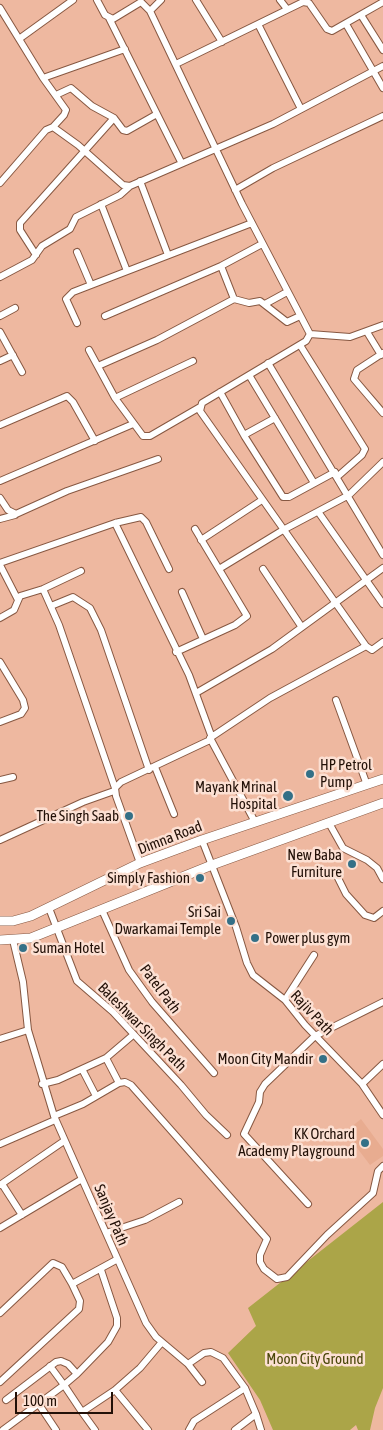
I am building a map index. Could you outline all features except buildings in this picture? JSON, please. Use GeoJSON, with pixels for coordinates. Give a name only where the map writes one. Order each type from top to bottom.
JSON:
{"type":"FeatureCollection","features":[{"type":"Feature","properties":{"kind":"street"},"geometry":{"type":"LineString","coordinates":[[19,39],[73,0]]}},
{"type":"Feature","properties":{"kind":"street"},"geometry":{"type":"LineString","coordinates":[[150,11],[161,0]]}},
{"type":"Feature","properties":{"kind":"street"},"geometry":{"type":"LineString","coordinates":[[196,0],[222,42]]}},
{"type":"Feature","properties":{"kind":"street"},"geometry":{"type":"LineString","coordinates":[[280,0],[286,9]]}},
{"type":"Feature","properties":{"kind":"street"},"geometry":{"type":"LineString","coordinates":[[99,1],[182,162]]}},
{"type":"Feature","properties":{"kind":"street"},"geometry":{"type":"LineString","coordinates":[[109,18],[117,18],[141,2],[150,11],[235,190],[310,334]]}},
{"type":"Feature","properties":{"kind":"street"},"geometry":{"type":"LineString","coordinates":[[176,64],[303,2],[308,4],[326,29],[332,31],[381,3]]}},
{"type":"Feature","properties":{"kind":"street"},"geometry":{"type":"LineString","coordinates":[[0,8],[66,112],[53,127],[46,130],[0,183]]}},
{"type":"Feature","properties":{"kind":"street"},"geometry":{"type":"LineString","coordinates":[[361,15],[383,50]]}},
{"type":"Feature","properties":{"kind":"street"},"geometry":{"type":"LineString","coordinates":[[258,24],[302,109]]}},
{"type":"Feature","properties":{"kind":"street"},"geometry":{"type":"LineString","coordinates":[[346,24],[383,88]]}},
{"type":"Feature","properties":{"kind":"street"},"geometry":{"type":"LineString","coordinates":[[43,78],[125,50]]}},
{"type":"Feature","properties":{"kind":"street"},"geometry":{"type":"LineString","coordinates":[[0,277],[32,260],[42,246],[70,229],[76,217],[120,195],[130,186],[302,109],[383,66]]}},
{"type":"Feature","properties":{"kind":"street"},"geometry":{"type":"LineString","coordinates":[[56,95],[71,88],[92,106],[114,118],[123,130],[127,131],[157,114]]}},
{"type":"Feature","properties":{"kind":"street"},"geometry":{"type":"LineString","coordinates":[[235,190],[273,168],[383,116]]}},
{"type":"Feature","properties":{"kind":"street"},"geometry":{"type":"LineString","coordinates":[[36,255],[20,230],[20,223],[114,118]]}},
{"type":"Feature","properties":{"kind":"street"},"geometry":{"type":"LineString","coordinates":[[53,127],[84,150],[122,185],[130,186]]}},
{"type":"Feature","properties":{"kind":"street"},"geometry":{"type":"LineString","coordinates":[[140,182],[168,254]]}},
{"type":"Feature","properties":{"kind":"street"},"geometry":{"type":"LineString","coordinates":[[101,204],[127,271]]}},
{"type":"Feature","properties":{"kind":"street"},"geometry":{"type":"LineString","coordinates":[[77,323],[66,299],[74,292],[252,223]]}},
{"type":"Feature","properties":{"kind":"street"},"geometry":{"type":"LineString","coordinates":[[105,316],[221,266],[262,244]]}},
{"type":"Feature","properties":{"kind":"street"},"geometry":{"type":"LineString","coordinates":[[77,252],[91,285]]}},
{"type":"Feature","properties":{"kind":"street"},"geometry":{"type":"LineString","coordinates":[[221,266],[234,300]]}},
{"type":"Feature","properties":{"kind":"street"},"geometry":{"type":"LineString","coordinates":[[264,304],[287,292]]}},
{"type":"Feature","properties":{"kind":"street"},"geometry":{"type":"LineString","coordinates":[[98,366],[157,340],[234,300],[250,304],[257,300],[287,322],[300,316]]}},
{"type":"Feature","properties":{"kind":"street"},"geometry":{"type":"LineString","coordinates":[[0,316],[15,308]]}},
{"type":"Feature","properties":{"kind":"street"},"geometry":{"type":"LineString","coordinates":[[310,334],[350,337],[367,332],[383,324]]}},
{"type":"Feature","properties":{"kind":"street"},"geometry":{"type":"LineString","coordinates":[[0,332],[22,372]]}},
{"type":"Feature","properties":{"kind":"street"},"geometry":{"type":"LineString","coordinates":[[367,332],[382,354],[357,370],[354,379],[382,411]]}},
{"type":"Feature","properties":{"kind":"street"},"geometry":{"type":"LineString","coordinates":[[89,350],[115,398],[134,424],[147,437],[200,407],[220,392],[300,345],[309,338],[310,334]]}},
{"type":"Feature","properties":{"kind":"street"},"geometry":{"type":"LineString","coordinates":[[220,392],[244,435],[283,497],[288,497],[314,483],[336,475],[362,456],[365,449],[300,345]]}},
{"type":"Feature","properties":{"kind":"street"},"geometry":{"type":"LineString","coordinates":[[0,361],[13,355]]}},
{"type":"Feature","properties":{"kind":"street"},"geometry":{"type":"LineString","coordinates":[[115,398],[193,361]]}},
{"type":"Feature","properties":{"kind":"street"},"geometry":{"type":"LineString","coordinates":[[268,363],[349,495],[383,555]]}},
{"type":"Feature","properties":{"kind":"street"},"geometry":{"type":"LineString","coordinates":[[249,375],[314,483]]}},
{"type":"Feature","properties":{"kind":"street"},"geometry":{"type":"LineString","coordinates":[[0,425],[67,396],[73,402],[95,441]]}},
{"type":"Feature","properties":{"kind":"street"},"geometry":{"type":"LineString","coordinates":[[200,407],[200,411],[366,646],[372,650],[383,642]]}},
{"type":"Feature","properties":{"kind":"street"},"geometry":{"type":"LineString","coordinates":[[244,435],[275,418]]}},
{"type":"Feature","properties":{"kind":"street"},"geometry":{"type":"LineString","coordinates":[[0,481],[134,424]]}},
{"type":"Feature","properties":{"kind":"street"},"geometry":{"type":"LineString","coordinates":[[0,519],[16,514],[67,491],[158,459]]}},
{"type":"Feature","properties":{"kind":"street"},"geometry":{"type":"LineString","coordinates":[[219,569],[283,530],[349,495],[383,462]]}},
{"type":"Feature","properties":{"kind":"street"},"geometry":{"type":"LineString","coordinates":[[0,498],[8,510],[16,514]]}},
{"type":"Feature","properties":{"kind":"street"},"geometry":{"type":"LineString","coordinates":[[202,540],[262,500]]}},
{"type":"Feature","properties":{"kind":"street"},"geometry":{"type":"LineString","coordinates":[[318,513],[383,604]]}},
{"type":"Feature","properties":{"kind":"street"},"geometry":{"type":"LineString","coordinates":[[18,600],[0,564],[135,517],[144,518],[169,569]]}},
{"type":"Feature","properties":{"kind":"street"},"geometry":{"type":"LineString","coordinates":[[115,523],[196,693],[211,738],[255,822]]}},
{"type":"Feature","properties":{"kind":"street"},"geometry":{"type":"LineString","coordinates":[[176,652],[235,625],[247,616],[195,529]]}},
{"type":"Feature","properties":{"kind":"street"},"geometry":{"type":"LineString","coordinates":[[196,693],[272,649],[383,568]]}},
{"type":"Feature","properties":{"kind":"street"},"geometry":{"type":"LineString","coordinates":[[263,569],[301,626]]}},
{"type":"Feature","properties":{"kind":"street"},"geometry":{"type":"LineString","coordinates":[[0,618],[14,610],[20,596],[81,571]]}},
{"type":"Feature","properties":{"kind":"street"},"geometry":{"type":"LineString","coordinates":[[43,588],[140,864]]}},
{"type":"Feature","properties":{"kind":"street"},"geometry":{"type":"LineString","coordinates":[[182,592],[203,639]]}},
{"type":"Feature","properties":{"kind":"street"},"geometry":{"type":"LineString","coordinates":[[50,606],[73,597],[90,608],[101,630],[152,769],[174,814]]}},
{"type":"Feature","properties":{"kind":"street"},"geometry":{"type":"LineString","coordinates":[[0,840],[115,789],[121,782],[152,769],[211,738],[270,698],[366,646]]}},
{"type":"Feature","properties":{"kind":"street"},"geometry":{"type":"LineString","coordinates":[[0,662],[23,700],[25,708],[21,714],[0,722]]}},
{"type":"Feature","properties":{"kind":"street"},"geometry":{"type":"LineString","coordinates":[[336,700],[367,785]]}},
{"type":"Feature","properties":{"kind":"street"},"geometry":{"type":"LineString","coordinates":[[0,780],[12,778]]}},
{"type":"Feature","properties":{"kind":"street","name":"Dimna Road"},"geometry":{"type":"LineString","coordinates":[[0,921],[14,921],[48,908],[140,864],[202,840],[383,778]]}},
{"type":"Feature","properties":{"kind":"street"},"geometry":{"type":"LineString","coordinates":[[0,940],[31,938],[212,866],[383,803]]}},
{"type":"Feature","properties":{"kind":"street"},"geometry":{"type":"LineString","coordinates":[[329,823],[343,848],[367,860],[377,868],[383,879]]}},
{"type":"Feature","properties":{"kind":"street","name":"Rajiv Path"},"geometry":{"type":"LineString","coordinates":[[202,840],[236,926],[247,963],[258,980],[285,1000],[318,1035],[362,1083],[383,1115]]}},
{"type":"Feature","properties":{"kind":"street"},"geometry":{"type":"LineString","coordinates":[[336,874],[346,894],[365,915],[374,918],[383,911]]}},
{"type":"Feature","properties":{"kind":"street","name":"Baleshwar Singh Path"},"geometry":{"type":"LineString","coordinates":[[48,908],[77,981],[103,1002],[181,1085],[206,1115],[227,1135]]}},
{"type":"Feature","properties":{"kind":"street","name":"Patel Path"},"geometry":{"type":"LineString","coordinates":[[102,910],[129,970],[214,1073]]}},
{"type":"Feature","properties":{"kind":"street","name":"Sanjay Path"},"geometry":{"type":"LineString","coordinates":[[13,940],[23,982],[28,1030],[42,1084],[54,1118],[106,1233],[116,1260],[146,1323],[162,1342],[188,1364],[202,1382]]}},
{"type":"Feature","properties":{"kind":"street"},"geometry":{"type":"LineString","coordinates":[[285,1000],[314,955]]}},
{"type":"Feature","properties":{"kind":"street"},"geometry":{"type":"LineString","coordinates":[[308,1204],[244,1134],[265,1084],[318,1035],[383,1002]]}},
{"type":"Feature","properties":{"kind":"street"},"geometry":{"type":"LineString","coordinates":[[0,1039],[28,1030]]}},
{"type":"Feature","properties":{"kind":"street"},"geometry":{"type":"LineString","coordinates":[[42,1084],[106,1058],[134,1034]]}},
{"type":"Feature","properties":{"kind":"street"},"geometry":{"type":"LineString","coordinates":[[106,1058],[119,1083]]}},
{"type":"Feature","properties":{"kind":"street"},"geometry":{"type":"LineString","coordinates":[[362,1083],[383,1064]]}},
{"type":"Feature","properties":{"kind":"street"},"geometry":{"type":"LineString","coordinates":[[82,1069],[96,1096]]}},
{"type":"Feature","properties":{"kind":"street"},"geometry":{"type":"LineString","coordinates":[[0,1144],[119,1083],[125,1082],[131,1085],[267,1239],[260,1255],[260,1262],[264,1269],[277,1279],[287,1277],[327,1235],[373,1193],[378,1171],[383,1166]]}},
{"type":"Feature","properties":{"kind":"street"},"geometry":{"type":"LineString","coordinates":[[22,1215],[1,1184],[64,1141]]}},
{"type":"Feature","properties":{"kind":"street"},"geometry":{"type":"LineString","coordinates":[[0,1228],[82,1179]]}},
{"type":"Feature","properties":{"kind":"street"},"geometry":{"type":"LineString","coordinates":[[106,1233],[145,1220],[179,1202]]}},
{"type":"Feature","properties":{"kind":"street"},"geometry":{"type":"LineString","coordinates":[[72,1284],[101,1270],[116,1260]]}},
{"type":"Feature","properties":{"kind":"street"},"geometry":{"type":"LineString","coordinates":[[0,1313],[53,1263],[62,1267],[80,1301],[79,1309],[0,1382]]}},
{"type":"Feature","properties":{"kind":"street"},"geometry":{"type":"LineString","coordinates":[[3,1430],[77,1374],[108,1342],[118,1326],[101,1270]]}},
{"type":"Feature","properties":{"kind":"street"},"geometry":{"type":"LineString","coordinates":[[82,1412],[115,1390],[140,1368],[162,1342]]}},
{"type":"Feature","properties":{"kind":"street"},"geometry":{"type":"LineString","coordinates":[[188,1364],[204,1353],[217,1354],[228,1363],[245,1388],[261,1430]]}},
{"type":"Feature","properties":{"kind":"street"},"geometry":{"type":"LineString","coordinates":[[6,1400],[50,1366],[62,1360],[77,1374]]}},
{"type":"Feature","properties":{"kind":"street"},"geometry":{"type":"LineString","coordinates":[[50,1366],[95,1430]]}},
{"type":"Feature","properties":{"kind":"street"},"geometry":{"type":"LineString","coordinates":[[189,1430],[194,1421],[245,1388]]}},
{"type":"Feature","properties":{"kind":"street"},"geometry":{"type":"LineString","coordinates":[[115,1390],[148,1430]]}},
{"type":"Feature","properties":{"kind":"street"},"geometry":{"type":"LineString","coordinates":[[38,1403],[56,1430]]}},
{"type":"Feature","properties":{"kind":"street"},"geometry":{"type":"LineString","coordinates":[[235,1430],[256,1414]]}},
{"type":"Feature","properties":{"kind":"shaded area","name":"KK Orchard Academy Playground"},"geometry":{"type":"Polygon","coordinates":[[[361,1119],[383,1149],[383,1156],[370,1165],[345,1132],[361,1119]]]}},
{"type":"Feature","properties":{"kind":"green space","name":"Moon City Ground"},"geometry":{"type":"Polygon","coordinates":[[[383,1202],[383,1388],[375,1408],[370,1430],[358,1430],[356,1425],[350,1430],[273,1430],[260,1400],[228,1353],[256,1326],[248,1308],[383,1202]]]}},
{"type":"Feature","properties":{"kind":"place","name":"HP Petrol Pump"},"geometry":{"type":"Point","coordinates":[310,774]}},
{"type":"Feature","properties":{"kind":"place","name":"Mayank Mrinal Hospital"},"geometry":{"type":"Point","coordinates":[288,796]}},
{"type":"Feature","properties":{"kind":"place","name":"The Singh Saab"},"geometry":{"type":"Point","coordinates":[129,816]}},
{"type":"Feature","properties":{"kind":"place","name":"New Baba Furniture"},"geometry":{"type":"Point","coordinates":[352,864]}},
{"type":"Feature","properties":{"kind":"place","name":"Simply Fashion"},"geometry":{"type":"Point","coordinates":[200,878]}},
{"type":"Feature","properties":{"kind":"place","name":"Sri Sai Dwarkamai Temple"},"geometry":{"type":"Point","coordinates":[231,921]}},
{"type":"Feature","properties":{"kind":"place","name":"Power plus gym"},"geometry":{"type":"Point","coordinates":[255,938]}},
{"type":"Feature","properties":{"kind":"place","name":"Suman Hotel"},"geometry":{"type":"Point","coordinates":[23,948]}},
{"type":"Feature","properties":{"kind":"place","name":"Moon City Mandir"},"geometry":{"type":"Point","coordinates":[323,1059]}},
{"type":"Feature","properties":{"kind":"place","name":"KK Orchard Academy Playground"},"geometry":{"type":"Point","coordinates":[365,1143]}}]}
